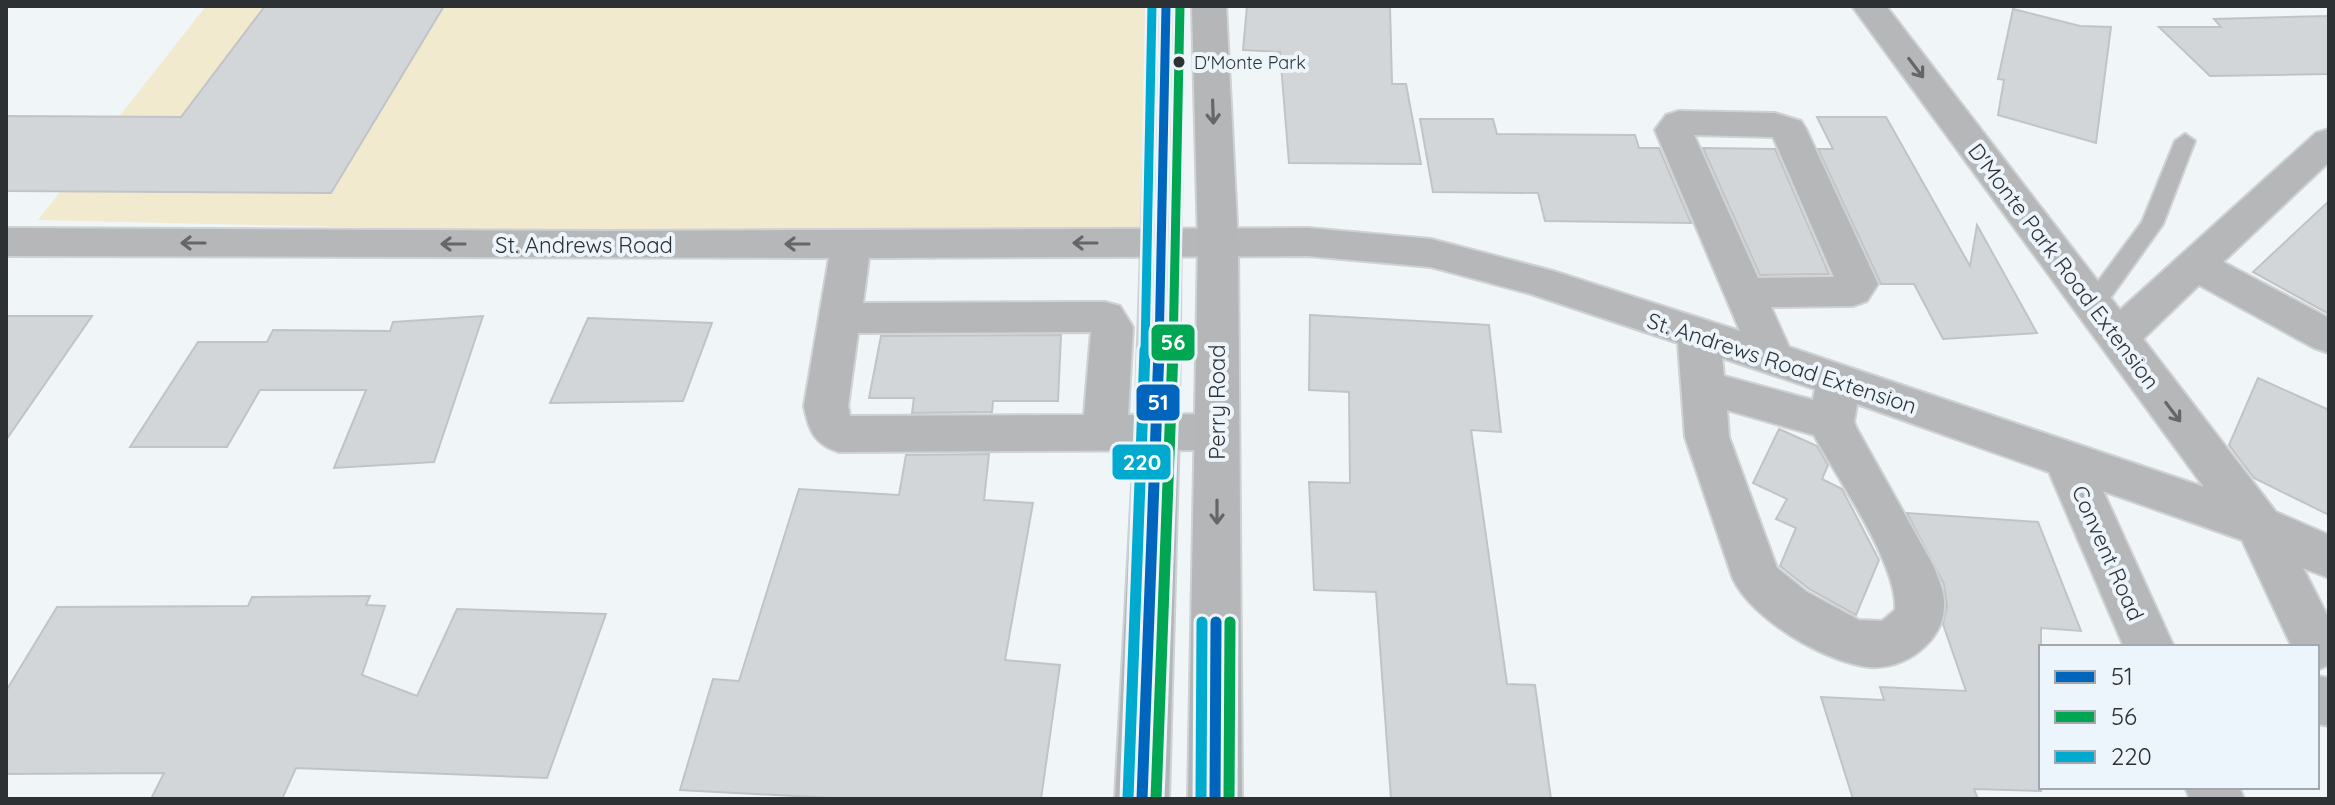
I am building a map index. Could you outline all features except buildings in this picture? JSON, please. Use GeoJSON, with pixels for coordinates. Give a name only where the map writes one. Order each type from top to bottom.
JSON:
{"type":"FeatureCollection","features":[{"type":"Feature","properties":{"kind":"main road"},"geometry":{"type":"LineString","coordinates":[[1142,799],[1163,243],[1166,6]]}},
{"type":"Feature","properties":{"kind":"main road","name":"Perry Road"},"geometry":{"type":"LineString","coordinates":[[1209,6],[1218,244],[1215,799]]}},
{"type":"Feature","properties":{"kind":"street","name":"D'Monte Park Road Extension"},"geometry":{"type":"LineString","coordinates":[[1869,6],[2259,526],[2316,645]]}},
{"type":"Feature","properties":{"kind":"street"},"geometry":{"type":"LineString","coordinates":[[1745,293],[1853,291],[1858,284],[1788,129],[1775,125],[1679,123],[1673,130],[1773,359]]}},
{"type":"Feature","properties":{"kind":"street"},"geometry":{"type":"LineString","coordinates":[[2105,322],[2195,265],[2329,141]]}},
{"type":"Feature","properties":{"kind":"street","name":"St. Andrews Road"},"geometry":{"type":"LineString","coordinates":[[6,242],[1163,243]]}},
{"type":"Feature","properties":{"kind":"street","name":"St. Andrews Road Extension"},"geometry":{"type":"LineString","coordinates":[[1163,243],[1308,242],[1431,253],[1539,281],[1773,359],[1835,401],[2066,459],[2259,526],[2329,557]]}},
{"type":"Feature","properties":{"kind":"street"},"geometry":{"type":"LineString","coordinates":[[851,244],[826,406],[830,426],[839,434],[1217,432]]}},
{"type":"Feature","properties":{"kind":"street"},"geometry":{"type":"LineString","coordinates":[[2195,265],[2329,337]]}},
{"type":"Feature","properties":{"kind":"street"},"geometry":{"type":"LineString","coordinates":[[840,318],[1105,317],[1112,327],[1105,432]]}},
{"type":"Feature","properties":{"kind":"street"},"geometry":{"type":"LineString","coordinates":[[1699,335],[1703,387],[1707,437],[1763,590],[1852,640],[1868,645],[1903,636],[1915,626],[1920,603],[1908,565],[1835,401],[1703,387]]}},
{"type":"Feature","properties":{"kind":"street","name":"Convent Road"},"geometry":{"type":"LineString","coordinates":[[2066,459],[2148,645]]}},
{"type":"Feature","properties":{"kind":"street","name":"D'Monte Park Road Extension"},"geometry":{"type":"LineString","coordinates":[[2319,651],[2329,671]]}},
{"type":"Feature","properties":{"kind":"lane"},"geometry":{"type":"LineString","coordinates":[[2105,322],[2152,224],[2185,141]]}},
{"type":"Feature","properties":{"kind":"shaded area"},"geometry":{"type":"Polygon","coordinates":[[[206,6],[1156,6],[1145,237],[613,233],[38,220],[206,6]]]}},
{"type":"Feature","properties":{"kind":"transit line","name":"220"},"geometry":{"type":"LineString","coordinates":[[1128,798],[1143,431],[1152,6]]}},
{"type":"Feature","properties":{"kind":"transit line","name":"51"},"geometry":{"type":"LineString","coordinates":[[1142,799],[1157,431],[1166,6]]}},
{"type":"Feature","properties":{"kind":"transit line","name":"56"},"geometry":{"type":"LineString","coordinates":[[1156,799],[1171,431],[1180,6]]}},
{"type":"Feature","properties":{"kind":"transit line","name":"220"},"geometry":{"type":"LineString","coordinates":[[1201,799],[1202,622]]}},
{"type":"Feature","properties":{"kind":"transit line","name":"51"},"geometry":{"type":"LineString","coordinates":[[1215,799],[1216,622]]}},
{"type":"Feature","properties":{"kind":"transit line","name":"56"},"geometry":{"type":"LineString","coordinates":[[1229,799],[1230,622]]}},
{"type":"Feature","properties":{"kind":"place","name":"D'Monte Park"},"geometry":{"type":"Point","coordinates":[1179,62]}}]}
